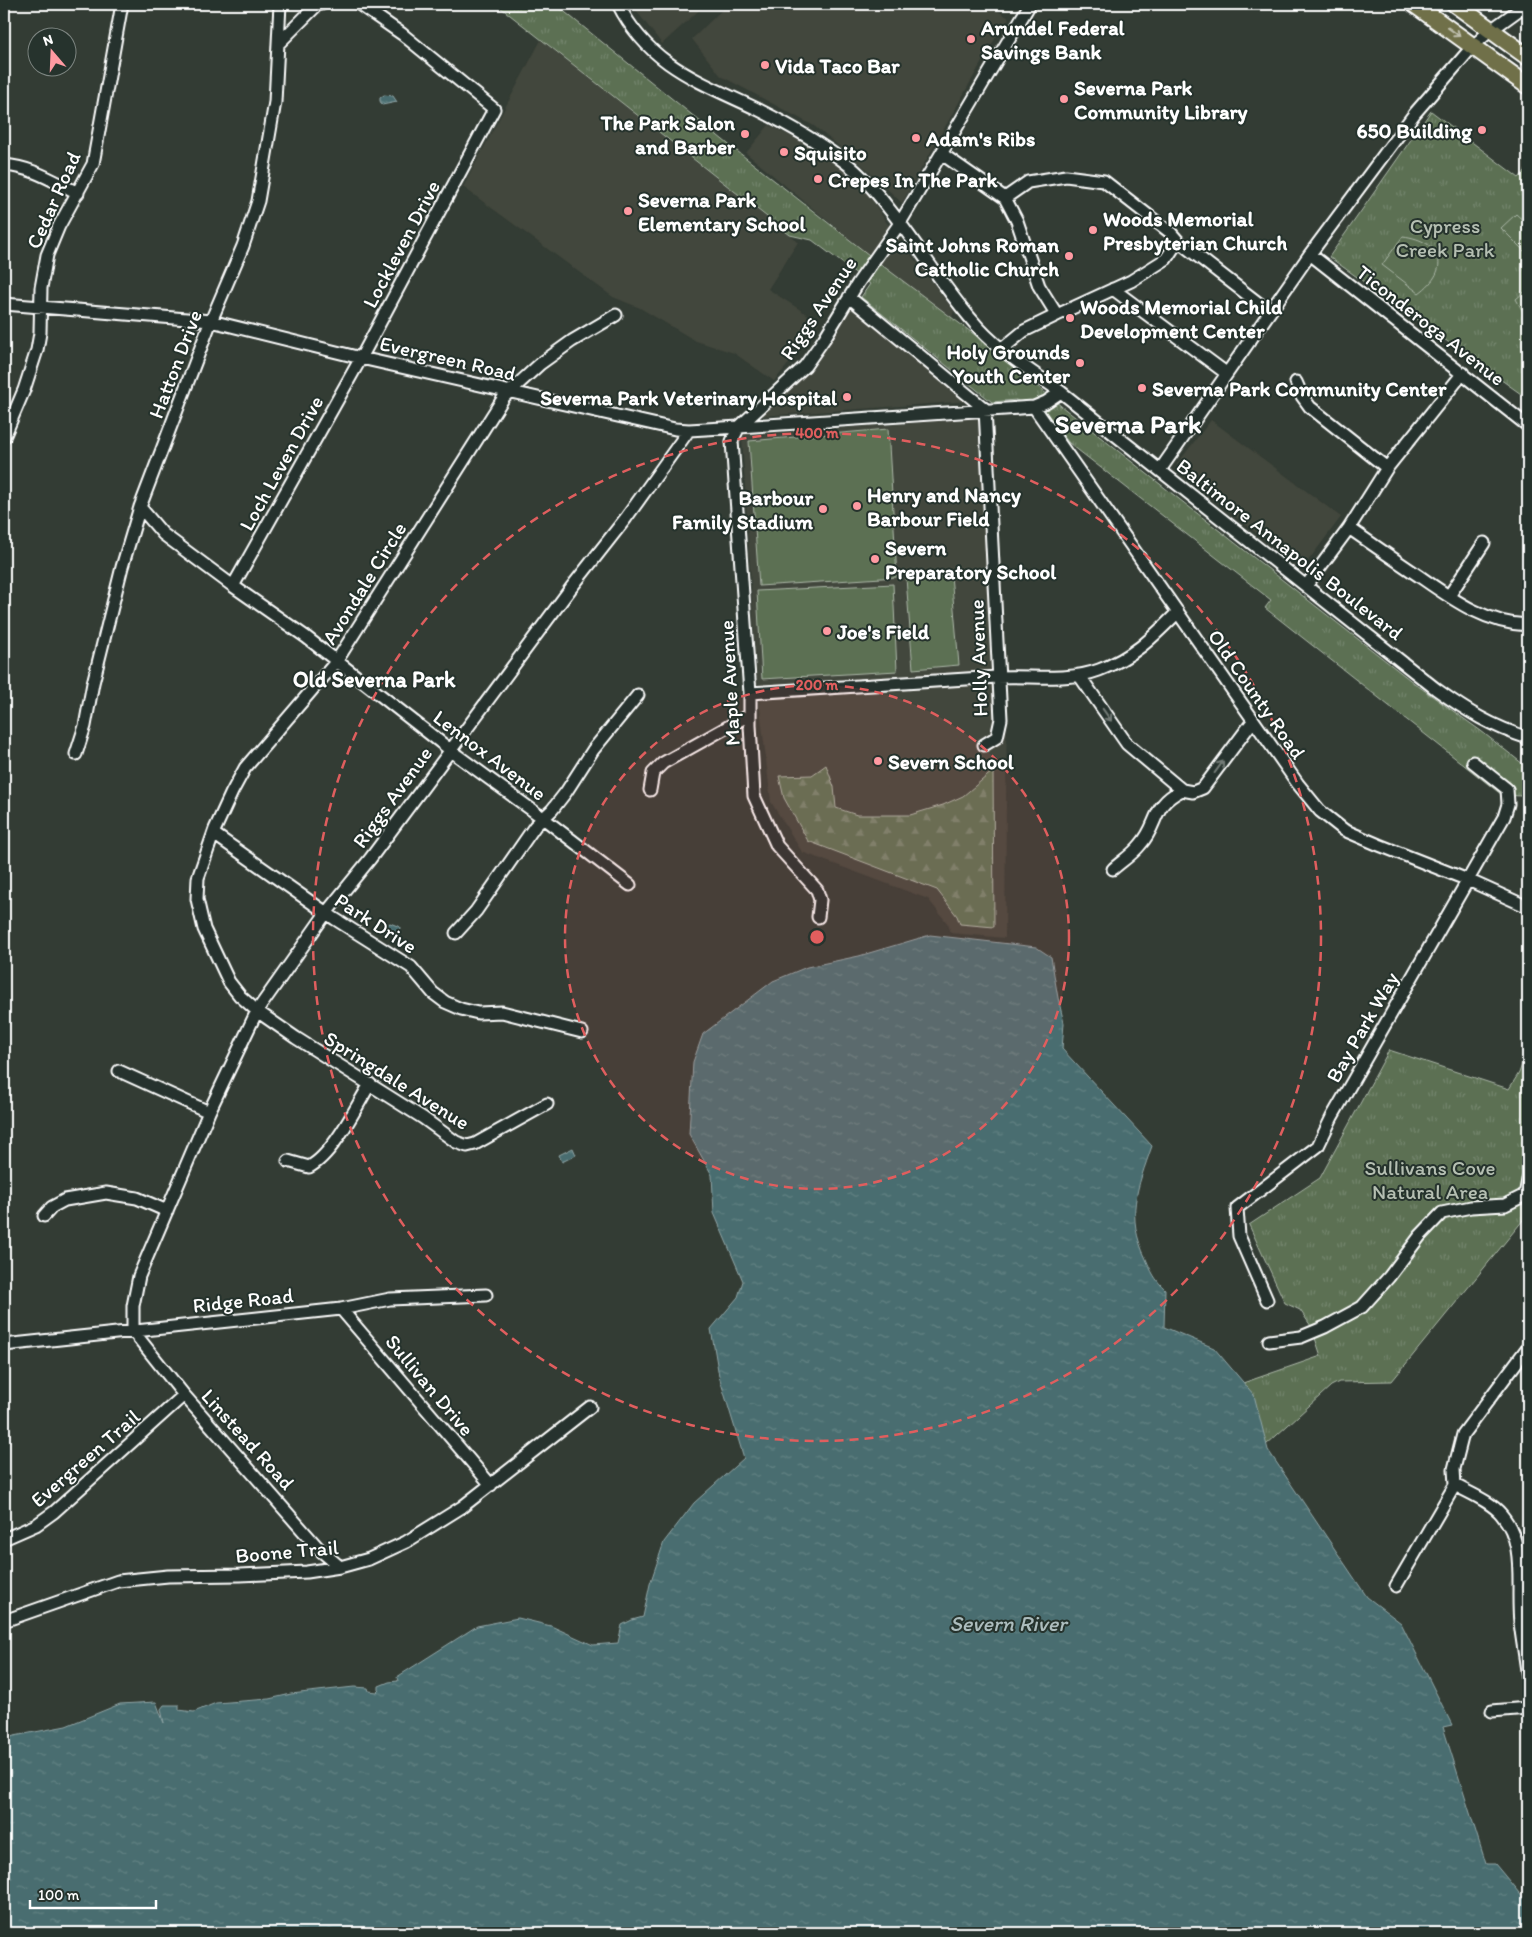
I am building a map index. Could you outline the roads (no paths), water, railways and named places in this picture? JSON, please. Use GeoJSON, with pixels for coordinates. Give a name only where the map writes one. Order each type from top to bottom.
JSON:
{"type":"FeatureCollection","features":[{"type":"Feature","properties":{"kind":"highway"},"geometry":{"type":"LineString","coordinates":[[1414,4],[1528,86]]}},
{"type":"Feature","properties":{"kind":"highway"},"geometry":{"type":"LineString","coordinates":[[1455,4],[1528,57]]}},
{"type":"Feature","properties":{"kind":"street","name":"Cedar Road"},"geometry":{"type":"LineString","coordinates":[[4,438],[32,370],[40,333],[41,288],[47,255],[59,226],[93,164],[122,4]]}},
{"type":"Feature","properties":{"kind":"street","name":"Hatton Drive"},"geometry":{"type":"LineString","coordinates":[[76,754],[85,726],[93,683],[122,567],[140,507],[211,321],[243,246],[258,201],[275,102],[280,4]]}},
{"type":"Feature","properties":{"kind":"street"},"geometry":{"type":"LineString","coordinates":[[279,43],[317,6],[322,4]]}},
{"type":"Feature","properties":{"kind":"street","name":"Lockleven Drive"},"geometry":{"type":"LineString","coordinates":[[359,4],[402,34],[494,109],[361,358]]}},
{"type":"Feature","properties":{"kind":"street","name":"Baltimore Annapolis Boulevard"},"geometry":{"type":"LineString","coordinates":[[618,4],[635,32],[660,57],[698,81],[760,111],[818,143],[847,163],[861,176],[900,223],[949,292],[972,320],[985,335],[1002,349],[1062,392],[1436,689],[1465,710],[1498,727],[1528,738]]}},
{"type":"Feature","properties":{"kind":"street","name":"Riggs Avenue"},"geometry":{"type":"LineString","coordinates":[[739,428],[805,366],[879,250],[900,223],[1030,4]]}},
{"type":"Feature","properties":{"kind":"street"},"geometry":{"type":"LineString","coordinates":[[1160,470],[1310,254],[1414,113],[1473,46],[1491,30],[1527,4]]}},
{"type":"Feature","properties":{"kind":"street"},"geometry":{"type":"LineString","coordinates":[[942,154],[1005,198],[1017,221],[1039,286],[1057,315]]}},
{"type":"Feature","properties":{"kind":"street"},"geometry":{"type":"LineString","coordinates":[[4,165],[35,171],[78,193]]}},
{"type":"Feature","properties":{"kind":"street"},"geometry":{"type":"LineString","coordinates":[[1005,198],[1028,182],[1066,176],[1104,181],[1270,312]]}},
{"type":"Feature","properties":{"kind":"street"},"geometry":{"type":"LineString","coordinates":[[1002,349],[1024,331],[1132,281],[1166,259],[1178,241]]}},
{"type":"Feature","properties":{"kind":"street","name":"Ticonderoga Avenue"},"geometry":{"type":"LineString","coordinates":[[1310,254],[1528,426]]}},
{"type":"Feature","properties":{"kind":"street"},"geometry":{"type":"LineString","coordinates":[[1113,289],[1226,373]]}},
{"type":"Feature","properties":{"kind":"street"},"geometry":{"type":"LineString","coordinates":[[849,297],[985,409]]}},
{"type":"Feature","properties":{"kind":"street","name":"Evergreen Road"},"geometry":{"type":"LineString","coordinates":[[4,304],[211,321],[361,358],[675,429],[739,428],[1034,407],[1062,392]]}},
{"type":"Feature","properties":{"kind":"street","name":"Avondale Circle"},"geometry":{"type":"LineString","coordinates":[[257,1011],[240,996],[224,974],[207,938],[197,899],[198,878],[232,792],[245,768],[336,662],[348,645],[390,574],[504,396],[535,367],[572,341],[616,315]]}},
{"type":"Feature","properties":{"kind":"street","name":"Loch Leven Drive"},"geometry":{"type":"LineString","coordinates":[[233,586],[361,358]]}},
{"type":"Feature","properties":{"kind":"street"},"geometry":{"type":"LineString","coordinates":[[1306,586],[1349,528],[1387,468],[1463,373]]}},
{"type":"Feature","properties":{"kind":"street"},"geometry":{"type":"LineString","coordinates":[[1296,382],[1302,396],[1310,407],[1387,468]]}},
{"type":"Feature","properties":{"kind":"street","name":"Old County Road"},"geometry":{"type":"LineString","coordinates":[[1034,407],[1306,796],[1333,823],[1379,845],[1468,880],[1526,906]]}},
{"type":"Feature","properties":{"kind":"street","name":"Holly Avenue"},"geometry":{"type":"LineString","coordinates":[[984,745],[997,737],[1001,719],[985,409]]}},
{"type":"Feature","properties":{"kind":"street","name":"Maple Avenue"},"geometry":{"type":"LineString","coordinates":[[739,428],[732,441],[750,693],[749,715],[754,796],[777,846],[817,890],[820,900],[818,917]]}},
{"type":"Feature","properties":{"kind":"street","name":"Riggs Avenue"},"geometry":{"type":"LineString","coordinates":[[133,1331],[134,1306],[139,1276],[209,1112],[257,1011],[326,913],[366,864],[589,564],[626,518],[689,430]]}},
{"type":"Feature","properties":{"kind":"street","name":"Lennox Avenue"},"geometry":{"type":"LineString","coordinates":[[140,507],[163,534],[306,637],[336,662],[630,885]]}},
{"type":"Feature","properties":{"kind":"street"},"geometry":{"type":"LineString","coordinates":[[1349,528],[1449,596],[1482,615],[1504,622],[1528,625]]}},
{"type":"Feature","properties":{"kind":"street"},"geometry":{"type":"LineString","coordinates":[[1449,596],[1484,543]]}},
{"type":"Feature","properties":{"kind":"street"},"geometry":{"type":"LineString","coordinates":[[750,693],[1000,677],[1079,675],[1098,670],[1133,653],[1150,641],[1178,612]]}},
{"type":"Feature","properties":{"kind":"street"},"geometry":{"type":"LineString","coordinates":[[1079,675],[1127,744],[1182,790],[1193,792],[1204,788],[1253,721]]}},
{"type":"Feature","properties":{"kind":"street"},"geometry":{"type":"LineString","coordinates":[[456,933],[476,911],[508,864],[543,818],[566,792],[596,746],[638,695]]}},
{"type":"Feature","properties":{"kind":"street"},"geometry":{"type":"LineString","coordinates":[[650,790],[653,773],[663,762],[749,715]]}},
{"type":"Feature","properties":{"kind":"street","name":"Bay Park Way"},"geometry":{"type":"LineString","coordinates":[[1267,1300],[1239,1236],[1237,1208],[1318,1146],[1337,1108],[1504,817],[1508,804],[1507,789],[1473,762]]}},
{"type":"Feature","properties":{"kind":"street"},"geometry":{"type":"LineString","coordinates":[[1114,869],[1141,844],[1154,822],[1157,811],[1165,801],[1182,790]]}},
{"type":"Feature","properties":{"kind":"street","name":"Park Drive"},"geometry":{"type":"LineString","coordinates":[[214,834],[326,913],[411,967],[433,993],[445,1002],[478,1013],[502,1012],[582,1032]]}},
{"type":"Feature","properties":{"kind":"street"},"geometry":{"type":"LineString","coordinates":[[1526,906],[1528,919]]}},
{"type":"Feature","properties":{"kind":"street","name":"Springdale Avenue"},"geometry":{"type":"LineString","coordinates":[[257,1011],[296,1038],[423,1118],[456,1142],[466,1146],[492,1136],[548,1104]]}},
{"type":"Feature","properties":{"kind":"street"},"geometry":{"type":"LineString","coordinates":[[119,1071],[209,1112]]}},
{"type":"Feature","properties":{"kind":"street"},"geometry":{"type":"LineString","coordinates":[[288,1161],[309,1167],[321,1158],[347,1122],[370,1084]]}},
{"type":"Feature","properties":{"kind":"street"},"geometry":{"type":"LineString","coordinates":[[1269,1341],[1301,1337],[1325,1327],[1362,1307],[1420,1236],[1442,1214],[1471,1207],[1505,1205],[1524,1195],[1528,1180]]}},
{"type":"Feature","properties":{"kind":"street"},"geometry":{"type":"LineString","coordinates":[[44,1216],[52,1208],[66,1200],[106,1193],[137,1198],[167,1211]]}},
{"type":"Feature","properties":{"kind":"street","name":"Ridge Road"},"geometry":{"type":"LineString","coordinates":[[4,1345],[340,1309],[390,1299],[486,1295]]}},
{"type":"Feature","properties":{"kind":"street","name":"Sullivan Drive"},"geometry":{"type":"LineString","coordinates":[[340,1309],[491,1486]]}},
{"type":"Feature","properties":{"kind":"street","name":"Linstead Road"},"geometry":{"type":"LineString","coordinates":[[133,1331],[184,1395],[320,1550],[340,1567]]}},
{"type":"Feature","properties":{"kind":"street"},"geometry":{"type":"LineString","coordinates":[[1396,1586],[1455,1485],[1454,1469],[1463,1434],[1528,1347]]}},
{"type":"Feature","properties":{"kind":"street","name":"Evergreen Trail"},"geometry":{"type":"LineString","coordinates":[[4,1539],[36,1525],[54,1512],[184,1395]]}},
{"type":"Feature","properties":{"kind":"street","name":"Boone Trail"},"geometry":{"type":"LineString","coordinates":[[4,1621],[118,1581],[168,1576],[307,1572],[340,1567],[368,1559],[406,1542],[439,1523],[491,1486],[566,1424],[590,1407]]}},
{"type":"Feature","properties":{"kind":"street"},"geometry":{"type":"LineString","coordinates":[[1455,1485],[1500,1513],[1508,1524],[1513,1537],[1519,1560],[1519,1612],[1528,1679]]}},
{"type":"Feature","properties":{"kind":"street"},"geometry":{"type":"LineString","coordinates":[[1492,1711],[1528,1708]]}},
{"type":"Feature","properties":{"kind":"water"},"geometry":{"type":"Polygon","coordinates":[[[384,95],[393,96],[397,102],[382,105],[380,98],[384,95]]]}},
{"type":"Feature","properties":{"kind":"water"},"geometry":{"type":"Polygon","coordinates":[[[390,923],[400,927],[399,932],[384,930],[384,926],[390,923]]]}},
{"type":"Feature","properties":{"kind":"water","name":"Severn River"},"geometry":{"type":"Polygon","coordinates":[[[930,935],[1036,947],[1051,957],[1064,1023],[1062,1049],[1152,1146],[1138,1189],[1135,1215],[1136,1229],[1146,1259],[1154,1275],[1165,1289],[1164,1327],[1214,1348],[1254,1395],[1268,1450],[1367,1597],[1401,1623],[1452,1725],[1443,1727],[1486,1864],[1495,1864],[1524,1899],[1528,1900],[1528,1933],[4,1933],[4,1738],[66,1726],[120,1704],[156,1702],[164,1723],[161,1709],[164,1705],[179,1705],[179,1710],[194,1712],[216,1703],[269,1699],[291,1694],[354,1687],[368,1688],[369,1691],[377,1692],[379,1686],[398,1681],[397,1677],[477,1626],[518,1618],[551,1626],[593,1645],[618,1643],[622,1625],[643,1617],[650,1584],[664,1542],[694,1503],[744,1458],[719,1376],[711,1329],[738,1297],[743,1281],[714,1213],[712,1175],[689,1134],[693,1062],[703,1034],[773,981],[807,967],[859,956],[930,935]]]}},
{"type":"Feature","properties":{"kind":"water"},"geometry":{"type":"Polygon","coordinates":[[[573,1148],[576,1155],[562,1162],[559,1155],[573,1148]]]}},
{"type":"Feature","properties":{"kind":"place","name":"Arundel Federal Savings Bank"},"geometry":{"type":"Point","coordinates":[971,39]}},
{"type":"Feature","properties":{"kind":"place","name":"Vida Taco Bar"},"geometry":{"type":"Point","coordinates":[765,65]}},
{"type":"Feature","properties":{"kind":"place","name":"Severna Park Community Library"},"geometry":{"type":"Point","coordinates":[1064,99]}},
{"type":"Feature","properties":{"kind":"place","name":"650 Building"},"geometry":{"type":"Point","coordinates":[1482,130]}},
{"type":"Feature","properties":{"kind":"place","name":"The Park Salon and Barber"},"geometry":{"type":"Point","coordinates":[745,134]}},
{"type":"Feature","properties":{"kind":"place","name":"Adam's Ribs"},"geometry":{"type":"Point","coordinates":[916,138]}},
{"type":"Feature","properties":{"kind":"place","name":"Squisito"},"geometry":{"type":"Point","coordinates":[784,152]}},
{"type":"Feature","properties":{"kind":"place","name":"Crepes In The Park"},"geometry":{"type":"Point","coordinates":[818,179]}},
{"type":"Feature","properties":{"kind":"place","name":"Severna Park Elementary School"},"geometry":{"type":"Point","coordinates":[628,211]}},
{"type":"Feature","properties":{"kind":"place","name":"Woods Memorial Presbyterian Church"},"geometry":{"type":"Point","coordinates":[1093,230]}},
{"type":"Feature","properties":{"kind":"place","name":"Saint Johns Roman Catholic Church"},"geometry":{"type":"Point","coordinates":[1069,256]}},
{"type":"Feature","properties":{"kind":"place","name":"Woods Memorial Child Development Center"},"geometry":{"type":"Point","coordinates":[1070,318]}},
{"type":"Feature","properties":{"kind":"place","name":"Holy Grounds Youth Center"},"geometry":{"type":"Point","coordinates":[1080,363]}},
{"type":"Feature","properties":{"kind":"place","name":"Severna Park Community Center"},"geometry":{"type":"Point","coordinates":[1142,388]}},
{"type":"Feature","properties":{"kind":"place","name":"Severna Park Veterinary Hospital"},"geometry":{"type":"Point","coordinates":[847,397]}},
{"type":"Feature","properties":{"kind":"place","name":"Henry and Nancy Barbour Field"},"geometry":{"type":"Point","coordinates":[857,506]}},
{"type":"Feature","properties":{"kind":"place","name":"Barbour Family Stadium"},"geometry":{"type":"Point","coordinates":[823,509]}},
{"type":"Feature","properties":{"kind":"place","name":"Severn Preparatory School"},"geometry":{"type":"Point","coordinates":[875,559]}},
{"type":"Feature","properties":{"kind":"place","name":"Joe's Field"},"geometry":{"type":"Point","coordinates":[827,631]}},
{"type":"Feature","properties":{"kind":"place","name":"Severn School"},"geometry":{"type":"Point","coordinates":[878,761]}},
{"type":"Feature","properties":{"kind":"district","name":"Severna Park"},"geometry":{"type":"Point","coordinates":[1128,424]}},
{"type":"Feature","properties":{"kind":"district","name":"Old Severna Park"},"geometry":{"type":"Point","coordinates":[374,679]}},
{"type":"Feature","properties":{"kind":"park label","name":"Cypress Creek Park"},"geometry":{"type":"Point","coordinates":[1445,237]}},
{"type":"Feature","properties":{"kind":"park label","name":"Sullivans Cove Natural Area"},"geometry":{"type":"Point","coordinates":[1430,1179]}}]}
